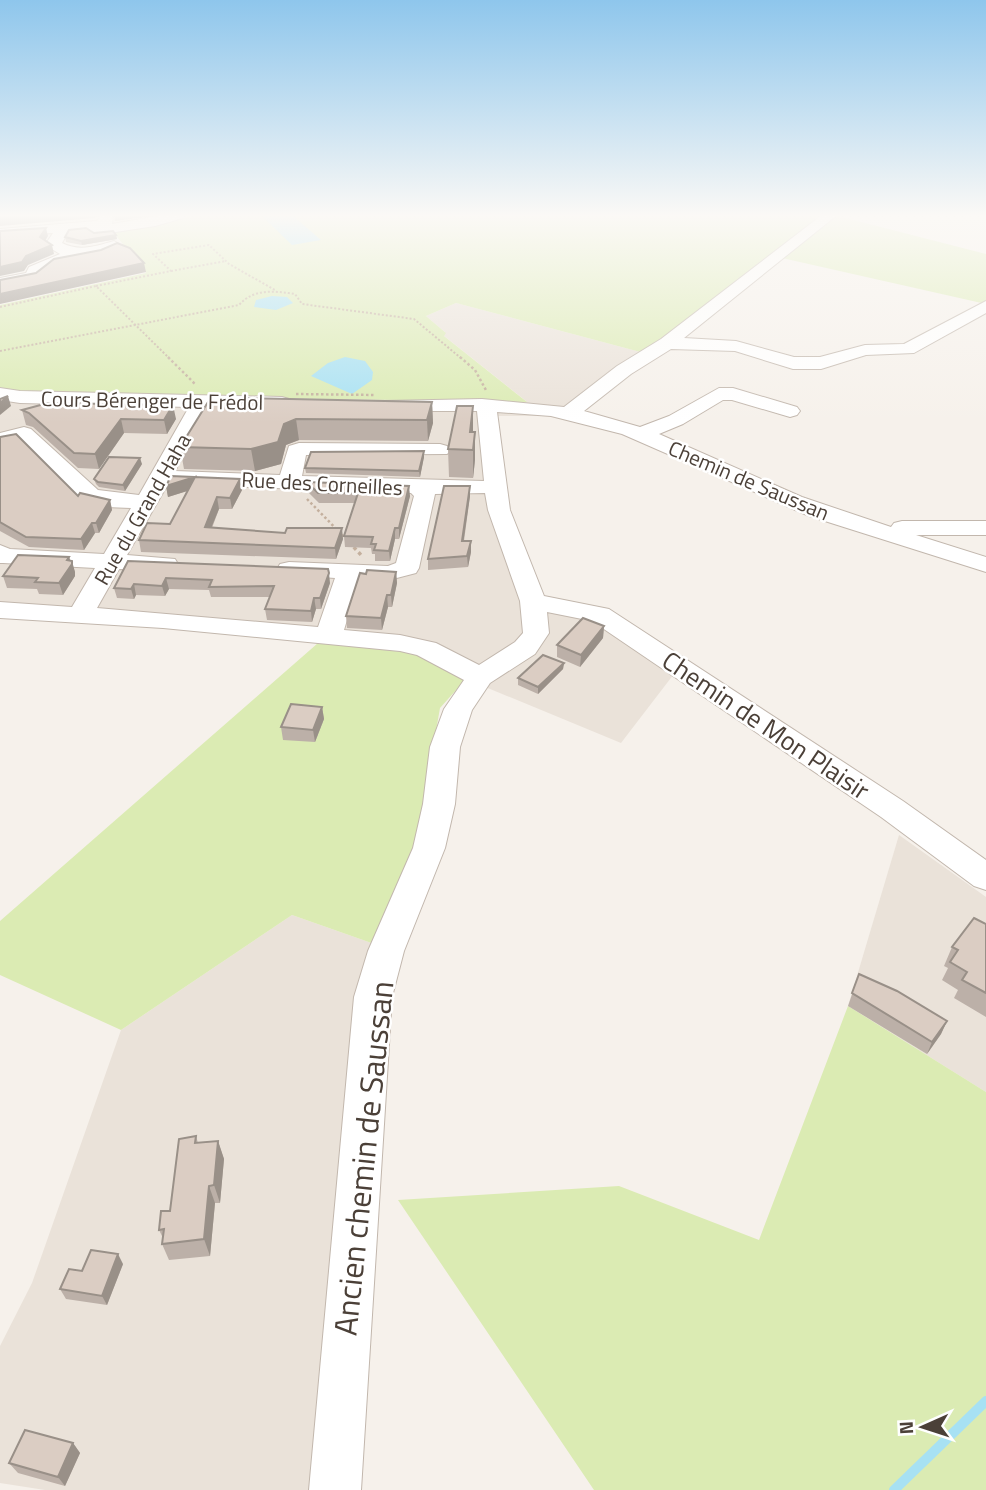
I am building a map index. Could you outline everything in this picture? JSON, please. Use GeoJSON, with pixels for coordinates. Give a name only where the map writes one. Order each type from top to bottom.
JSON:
{"type":"FeatureCollection","features":[{"type":"Feature","properties":{"kind":"street"},"geometry":{"type":"LineString","coordinates":[[373,400],[562,412],[667,343],[741,285]]}},
{"type":"Feature","properties":{"kind":"street"},"geometry":{"type":"LineString","coordinates":[[667,343],[736,346],[793,363],[821,363],[864,350],[908,349],[986,306]]}},
{"type":"Feature","properties":{"kind":"street"},"geometry":{"type":"LineString","coordinates":[[639,433],[676,420],[719,394],[733,394],[790,411]]}},
{"type":"Feature","properties":{"kind":"street","name":"Cours Bérenger de Frédol"},"geometry":{"type":"LineString","coordinates":[[2,402],[201,396],[294,398]]}},
{"type":"Feature","properties":{"kind":"street","name":"Rue du Grand Haha"},"geometry":{"type":"LineString","coordinates":[[80,615],[199,411],[201,396]]}},
{"type":"Feature","properties":{"kind":"street"},"geometry":{"type":"LineString","coordinates":[[2,402],[24,433],[90,495],[105,500],[147,502]]}},
{"type":"Feature","properties":{"kind":"street"},"geometry":{"type":"LineString","coordinates":[[0,610],[400,643],[426,649],[480,677],[530,643],[536,633],[537,623],[533,601],[499,510],[484,406]]}},
{"type":"Feature","properties":{"kind":"street","name":"Chemin de Saussan"},"geometry":{"type":"LineString","coordinates":[[562,412],[639,433],[796,502],[986,565]]}},
{"type":"Feature","properties":{"kind":"street"},"geometry":{"type":"LineString","coordinates":[[0,440],[24,433]]}},
{"type":"Feature","properties":{"kind":"street"},"geometry":{"type":"LineString","coordinates":[[289,480],[296,450],[299,449],[440,450]]}},
{"type":"Feature","properties":{"kind":"street","name":"Rue des Corneilles"},"geometry":{"type":"LineString","coordinates":[[161,477],[418,487],[483,486]]}},
{"type":"Feature","properties":{"kind":"street"},"geometry":{"type":"LineString","coordinates":[[265,568],[389,573],[407,568],[425,495],[418,487]]}},
{"type":"Feature","properties":{"kind":"street"},"geometry":{"type":"LineString","coordinates":[[860,524],[986,528]]}},
{"type":"Feature","properties":{"kind":"street"},"geometry":{"type":"LineString","coordinates":[[926,528],[929,539],[941,549]]}},
{"type":"Feature","properties":{"kind":"street"},"geometry":{"type":"LineString","coordinates":[[0,552],[3,556],[195,565]]}},
{"type":"Feature","properties":{"kind":"street"},"geometry":{"type":"LineString","coordinates":[[329,635],[349,572]]}},
{"type":"Feature","properties":{"kind":"street","name":"Chemin de Mon Plaisir"},"geometry":{"type":"LineString","coordinates":[[533,601],[600,615],[892,809],[986,877]]}},
{"type":"Feature","properties":{"kind":"street","name":"Ancien chemin de Saussan"},"geometry":{"type":"LineString","coordinates":[[335,1490],[373,997],[386,951],[429,848],[439,804],[445,747],[458,709],[480,677]]}},
{"type":"Feature","properties":{"kind":"path"},"geometry":{"type":"LineString","coordinates":[[0,307],[103,285]]}},
{"type":"Feature","properties":{"kind":"path"},"geometry":{"type":"LineString","coordinates":[[266,285],[277,291]]}},
{"type":"Feature","properties":{"kind":"path"},"geometry":{"type":"LineString","coordinates":[[96,286],[201,396]]}},
{"type":"Feature","properties":{"kind":"path"},"geometry":{"type":"LineString","coordinates":[[0,351],[239,305],[244,298],[257,292],[277,291],[295,294],[302,304],[414,318],[475,370],[489,394],[484,406]]}},
{"type":"Feature","properties":{"kind":"path"},"geometry":{"type":"LineString","coordinates":[[294,398],[373,400]]}},
{"type":"Feature","properties":{"kind":"shaded area"},"geometry":{"type":"Polygon","coordinates":[[[456,303],[644,353],[587,410],[565,416],[493,416],[505,516],[533,593],[595,609],[677,670],[621,743],[466,679],[318,643],[0,613],[0,387],[25,394],[526,401],[443,335],[445,332],[426,316],[456,303]]]}},
{"type":"Feature","properties":{"kind":"shaded area"},"geometry":{"type":"Polygon","coordinates":[[[899,835],[986,897],[986,1092],[848,1006],[899,835]]]}},
{"type":"Feature","properties":{"kind":"shaded area"},"geometry":{"type":"Polygon","coordinates":[[[292,915],[380,946],[311,1490],[45,1490],[0,1483],[0,1346],[32,1283],[121,1030],[292,915]]]}},
{"type":"Feature","properties":{"kind":"green space"},"geometry":{"type":"Polygon","coordinates":[[[93,285],[732,285],[644,353],[456,303],[426,316],[446,333],[444,336],[527,402],[25,394],[0,387],[0,305],[93,285]]]}},
{"type":"Feature","properties":{"kind":"green space"},"geometry":{"type":"Polygon","coordinates":[[[900,285],[986,285],[986,304],[900,285]]]}},
{"type":"Feature","properties":{"kind":"green space"},"geometry":{"type":"Polygon","coordinates":[[[318,643],[412,653],[466,679],[440,708],[416,845],[380,946],[292,915],[121,1030],[0,975],[0,921],[318,643]]]}},
{"type":"Feature","properties":{"kind":"green space"},"geometry":{"type":"Polygon","coordinates":[[[848,1006],[986,1092],[986,1490],[594,1490],[398,1200],[619,1186],[759,1240],[848,1006]]]}},
{"type":"Feature","properties":{"kind":"water"},"geometry":{"type":"Polygon","coordinates":[[[272,296],[287,297],[293,303],[276,310],[254,307],[256,300],[272,296]]]}},
{"type":"Feature","properties":{"kind":"water"},"geometry":{"type":"Polygon","coordinates":[[[345,357],[365,361],[373,372],[372,380],[352,394],[311,376],[328,363],[345,357]]]}},
{"type":"Feature","properties":{"kind":"building"},"geometry":{"type":"Polygon","coordinates":[[[0,285],[44,285],[0,294],[0,285]]]}},
{"type":"Feature","properties":{"kind":"building"},"geometry":{"type":"Polygon","coordinates":[[[243,398],[432,402],[427,420],[296,419],[284,424],[278,442],[251,449],[180,447],[208,402],[249,403],[243,398]]]}},
{"type":"Feature","properties":{"kind":"building"},"geometry":{"type":"Polygon","coordinates":[[[48,403],[173,405],[164,420],[121,419],[95,454],[74,453],[29,413],[22,410],[48,403]]]}},
{"type":"Feature","properties":{"kind":"building"},"geometry":{"type":"Polygon","coordinates":[[[457,406],[473,406],[470,432],[475,432],[473,450],[448,449],[457,406]]]}},
{"type":"Feature","properties":{"kind":"building"},"geometry":{"type":"Polygon","coordinates":[[[16,434],[78,496],[80,493],[110,500],[96,523],[92,523],[81,539],[26,537],[0,522],[0,437],[16,434]]]}},
{"type":"Feature","properties":{"kind":"building"},"geometry":{"type":"Polygon","coordinates":[[[424,451],[419,471],[305,468],[311,452],[424,451]]]}},
{"type":"Feature","properties":{"kind":"building"},"geometry":{"type":"Polygon","coordinates":[[[109,457],[140,458],[123,485],[98,482],[94,479],[109,457]]]}},
{"type":"Feature","properties":{"kind":"building"},"geometry":{"type":"Polygon","coordinates":[[[171,476],[195,477],[166,486],[171,476]]]}},
{"type":"Feature","properties":{"kind":"building"},"geometry":{"type":"Polygon","coordinates":[[[195,477],[240,479],[230,498],[217,497],[205,527],[285,533],[287,528],[342,528],[335,548],[139,540],[147,523],[170,524],[195,477]]]}},
{"type":"Feature","properties":{"kind":"building"},"geometry":{"type":"Polygon","coordinates":[[[307,482],[409,486],[399,528],[395,528],[389,551],[374,550],[376,544],[371,544],[373,537],[344,536],[358,493],[318,493],[307,482]]]}},
{"type":"Feature","properties":{"kind":"building"},"geometry":{"type":"Polygon","coordinates":[[[444,486],[470,486],[462,541],[471,541],[467,556],[428,559],[444,486]]]}},
{"type":"Feature","properties":{"kind":"building"},"geometry":{"type":"Polygon","coordinates":[[[18,555],[69,557],[67,560],[72,561],[72,564],[59,583],[35,582],[38,578],[3,576],[18,555]]]}},
{"type":"Feature","properties":{"kind":"building"},"geometry":{"type":"Polygon","coordinates":[[[128,561],[328,569],[329,573],[320,598],[314,598],[311,611],[265,609],[274,586],[209,587],[212,580],[166,578],[162,586],[134,584],[131,589],[114,588],[128,561]]]}},
{"type":"Feature","properties":{"kind":"building"},"geometry":{"type":"Polygon","coordinates":[[[367,570],[396,572],[391,595],[387,595],[381,618],[346,616],[360,573],[366,574],[367,570]]]}},
{"type":"Feature","properties":{"kind":"building"},"geometry":{"type":"Polygon","coordinates":[[[583,618],[604,626],[581,655],[557,645],[583,618]]]}},
{"type":"Feature","properties":{"kind":"building"},"geometry":{"type":"Polygon","coordinates":[[[543,655],[564,663],[538,687],[518,678],[543,655]]]}},
{"type":"Feature","properties":{"kind":"building"},"geometry":{"type":"Polygon","coordinates":[[[291,704],[322,707],[313,730],[281,727],[291,704]]]}},
{"type":"Feature","properties":{"kind":"building"},"geometry":{"type":"Polygon","coordinates":[[[974,918],[986,924],[986,993],[962,980],[967,972],[950,962],[958,950],[952,947],[974,918]]]}},
{"type":"Feature","properties":{"kind":"building"},"geometry":{"type":"Polygon","coordinates":[[[859,974],[897,991],[947,1021],[932,1042],[852,993],[859,974]]]}},
{"type":"Feature","properties":{"kind":"building"},"geometry":{"type":"Polygon","coordinates":[[[196,1136],[195,1143],[218,1141],[214,1185],[209,1186],[204,1239],[162,1244],[164,1229],[159,1230],[161,1211],[170,1211],[179,1139],[196,1136]]]}},
{"type":"Feature","properties":{"kind":"building"},"geometry":{"type":"Polygon","coordinates":[[[91,1250],[118,1254],[102,1296],[60,1289],[69,1269],[82,1271],[91,1250]]]}},
{"type":"Feature","properties":{"kind":"building"},"geometry":{"type":"Polygon","coordinates":[[[25,1430],[73,1443],[58,1477],[9,1463],[25,1430]]]}},
{"type":"Feature","properties":{"kind":"waterway"},"geometry":{"type":"LineString","coordinates":[[894,1490],[986,1401]]}}]}
